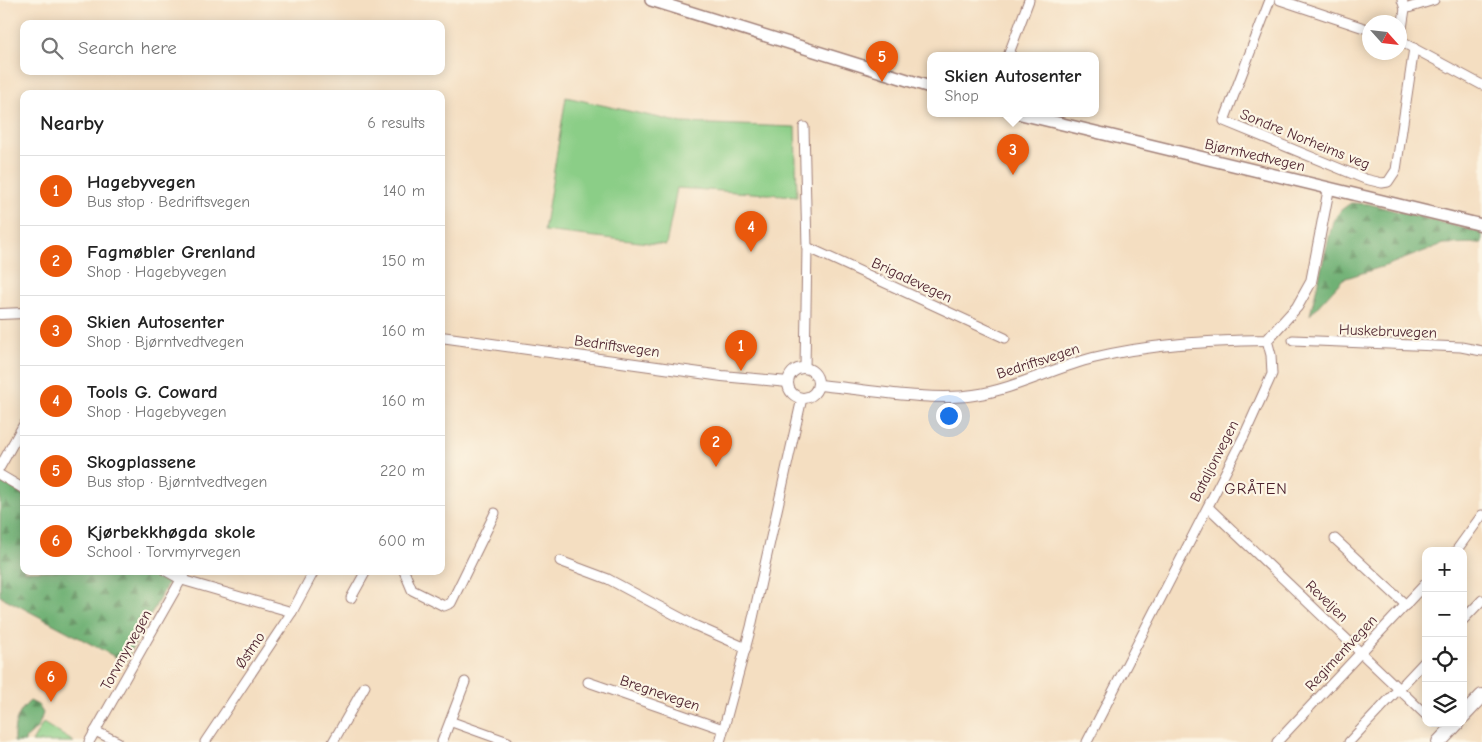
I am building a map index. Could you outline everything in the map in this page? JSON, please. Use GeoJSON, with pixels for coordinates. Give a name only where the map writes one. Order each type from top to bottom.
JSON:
{"type":"FeatureCollection","features":[{"type":"Feature","properties":{"kind":"highway"},"geometry":{"type":"LineString","coordinates":[[1467,712],[1482,696]]}},
{"type":"Feature","properties":{"kind":"highway"},"geometry":{"type":"LineString","coordinates":[[1447,739],[1454,727]]}},
{"type":"Feature","properties":{"kind":"main road"},"geometry":{"type":"LineString","coordinates":[[651,0],[927,86]]}},
{"type":"Feature","properties":{"kind":"main road","name":"Bjørntvedtvegen"},"geometry":{"type":"LineString","coordinates":[[1034,117],[1482,225]]}},
{"type":"Feature","properties":{"kind":"street"},"geometry":{"type":"LineString","coordinates":[[1009,52],[1028,0]]}},
{"type":"Feature","properties":{"kind":"street","name":"Sondre Norheims veg"},"geometry":{"type":"LineString","coordinates":[[1270,0],[1224,120],[1365,179],[1382,183],[1388,182],[1396,170],[1414,48]]}},
{"type":"Feature","properties":{"kind":"street"},"geometry":{"type":"LineString","coordinates":[[1280,0],[1362,27]]}},
{"type":"Feature","properties":{"kind":"street"},"geometry":{"type":"LineString","coordinates":[[1404,4],[1434,0]]}},
{"type":"Feature","properties":{"kind":"street"},"geometry":{"type":"LineString","coordinates":[[1407,44],[1482,85]]}},
{"type":"Feature","properties":{"kind":"street"},"geometry":{"type":"LineString","coordinates":[[804,127],[807,247],[805,368]]}},
{"type":"Feature","properties":{"kind":"street"},"geometry":{"type":"LineString","coordinates":[[1267,340],[1297,307],[1312,282],[1330,188]]}},
{"type":"Feature","properties":{"kind":"street","name":"Brigadevegen"},"geometry":{"type":"LineString","coordinates":[[807,247],[1005,338]]}},
{"type":"Feature","properties":{"kind":"street"},"geometry":{"type":"LineString","coordinates":[[0,314],[20,313]]}},
{"type":"Feature","properties":{"kind":"street","name":"Bedriftsvegen"},"geometry":{"type":"LineString","coordinates":[[445,338],[722,376],[788,382]]}},
{"type":"Feature","properties":{"kind":"street","name":"Bedriftsvegen"},"geometry":{"type":"LineString","coordinates":[[818,384],[930,396],[972,396],[1004,388],[1092,358],[1131,350],[1211,341],[1267,340]]}},
{"type":"Feature","properties":{"kind":"street","name":"Bataljonvegen"},"geometry":{"type":"LineString","coordinates":[[1087,742],[1208,507],[1272,374],[1267,340]]}},
{"type":"Feature","properties":{"kind":"street","name":"Huskebruvegen"},"geometry":{"type":"LineString","coordinates":[[1293,340],[1461,347],[1482,351]]}},
{"type":"Feature","properties":{"kind":"street"},"geometry":{"type":"LineString","coordinates":[[805,368],[817,375],[818,384],[811,396],[802,398],[791,391],[788,382],[796,370],[805,368]]}},
{"type":"Feature","properties":{"kind":"street"},"geometry":{"type":"LineString","coordinates":[[720,742],[746,648],[802,398]]}},
{"type":"Feature","properties":{"kind":"street"},"geometry":{"type":"LineString","coordinates":[[0,467],[20,431]]}},
{"type":"Feature","properties":{"kind":"street"},"geometry":{"type":"LineString","coordinates":[[0,475],[20,487]]}},
{"type":"Feature","properties":{"kind":"street","name":"Reveljen"},"geometry":{"type":"LineString","coordinates":[[1208,507],[1422,711]]}},
{"type":"Feature","properties":{"kind":"street"},"geometry":{"type":"LineString","coordinates":[[406,575],[412,590],[444,606],[451,602],[495,513]]}},
{"type":"Feature","properties":{"kind":"street"},"geometry":{"type":"LineString","coordinates":[[1459,547],[1482,516]]}},
{"type":"Feature","properties":{"kind":"street"},"geometry":{"type":"LineString","coordinates":[[1335,539],[1406,605]]}},
{"type":"Feature","properties":{"kind":"street"},"geometry":{"type":"LineString","coordinates":[[560,561],[608,579],[694,625],[746,648]]}},
{"type":"Feature","properties":{"kind":"street"},"geometry":{"type":"LineString","coordinates":[[173,575],[182,580],[292,612]]}},
{"type":"Feature","properties":{"kind":"street","name":"Torvmyrvegen"},"geometry":{"type":"LineString","coordinates":[[89,742],[184,575]]}},
{"type":"Feature","properties":{"kind":"street","name":"Østmo"},"geometry":{"type":"LineString","coordinates":[[205,742],[292,612],[312,575]]}},
{"type":"Feature","properties":{"kind":"street"},"geometry":{"type":"LineString","coordinates":[[351,598],[364,575]]}},
{"type":"Feature","properties":{"kind":"street","name":"Regimentvegen"},"geometry":{"type":"LineString","coordinates":[[1277,742],[1422,588]]}},
{"type":"Feature","properties":{"kind":"street"},"geometry":{"type":"LineString","coordinates":[[1467,616],[1482,600]]}},
{"type":"Feature","properties":{"kind":"street"},"geometry":{"type":"LineString","coordinates":[[1349,742],[1422,664]]}},
{"type":"Feature","properties":{"kind":"street"},"geometry":{"type":"LineString","coordinates":[[442,742],[452,722],[465,682]]}},
{"type":"Feature","properties":{"kind":"street","name":"Bregnevegen"},"geometry":{"type":"LineString","coordinates":[[588,682],[723,729]]}},
{"type":"Feature","properties":{"kind":"street"},"geometry":{"type":"LineString","coordinates":[[333,742],[365,686]]}},
{"type":"Feature","properties":{"kind":"street"},"geometry":{"type":"LineString","coordinates":[[452,722],[508,742]]}},
{"type":"Feature","properties":{"kind":"street"},"geometry":{"type":"LineString","coordinates":[[95,731],[118,742]]}},
{"type":"Feature","properties":{"kind":"green space"},"geometry":{"type":"Polygon","coordinates":[[[566,97],[682,123],[795,127],[797,196],[677,188],[666,245],[544,231],[566,97]]]}},
{"type":"Feature","properties":{"kind":"green space"},"geometry":{"type":"Polygon","coordinates":[[[1351,203],[1369,204],[1482,233],[1482,243],[1443,244],[1388,265],[1343,279],[1310,315],[1333,221],[1341,210],[1351,203]]]}},
{"type":"Feature","properties":{"kind":"green space"},"geometry":{"type":"Polygon","coordinates":[[[0,481],[20,493],[20,575],[161,575],[169,581],[125,662],[0,596],[0,481]]]}},
{"type":"Feature","properties":{"kind":"green space"},"geometry":{"type":"Polygon","coordinates":[[[30,701],[38,705],[43,713],[40,722],[35,731],[25,739],[25,742],[14,742],[14,730],[17,720],[22,710],[30,701]]]}},
{"type":"Feature","properties":{"kind":"green space"},"geometry":{"type":"Polygon","coordinates":[[[43,723],[74,742],[32,742],[43,723]]]}},
{"type":"Feature","properties":{"kind":"place","name":"Skogplassene"},"geometry":{"type":"Point","coordinates":[882,82]}},
{"type":"Feature","properties":{"kind":"place","name":"Skien Autosenter"},"geometry":{"type":"Point","coordinates":[1013,175]}},
{"type":"Feature","properties":{"kind":"place","name":"Tools G. Coward"},"geometry":{"type":"Point","coordinates":[751,252]}},
{"type":"Feature","properties":{"kind":"place","name":"Hagebyvegen"},"geometry":{"type":"Point","coordinates":[741,371]}},
{"type":"Feature","properties":{"kind":"place","name":"Fagmøbler Grenland"},"geometry":{"type":"Point","coordinates":[716,467]}},
{"type":"Feature","properties":{"kind":"place","name":"Kjørbekkhøgda skole"},"geometry":{"type":"Point","coordinates":[51,702]}},
{"type":"Feature","properties":{"kind":"district","name":"GRÅTEN"},"geometry":{"type":"Point","coordinates":[1256,489]}}]}
